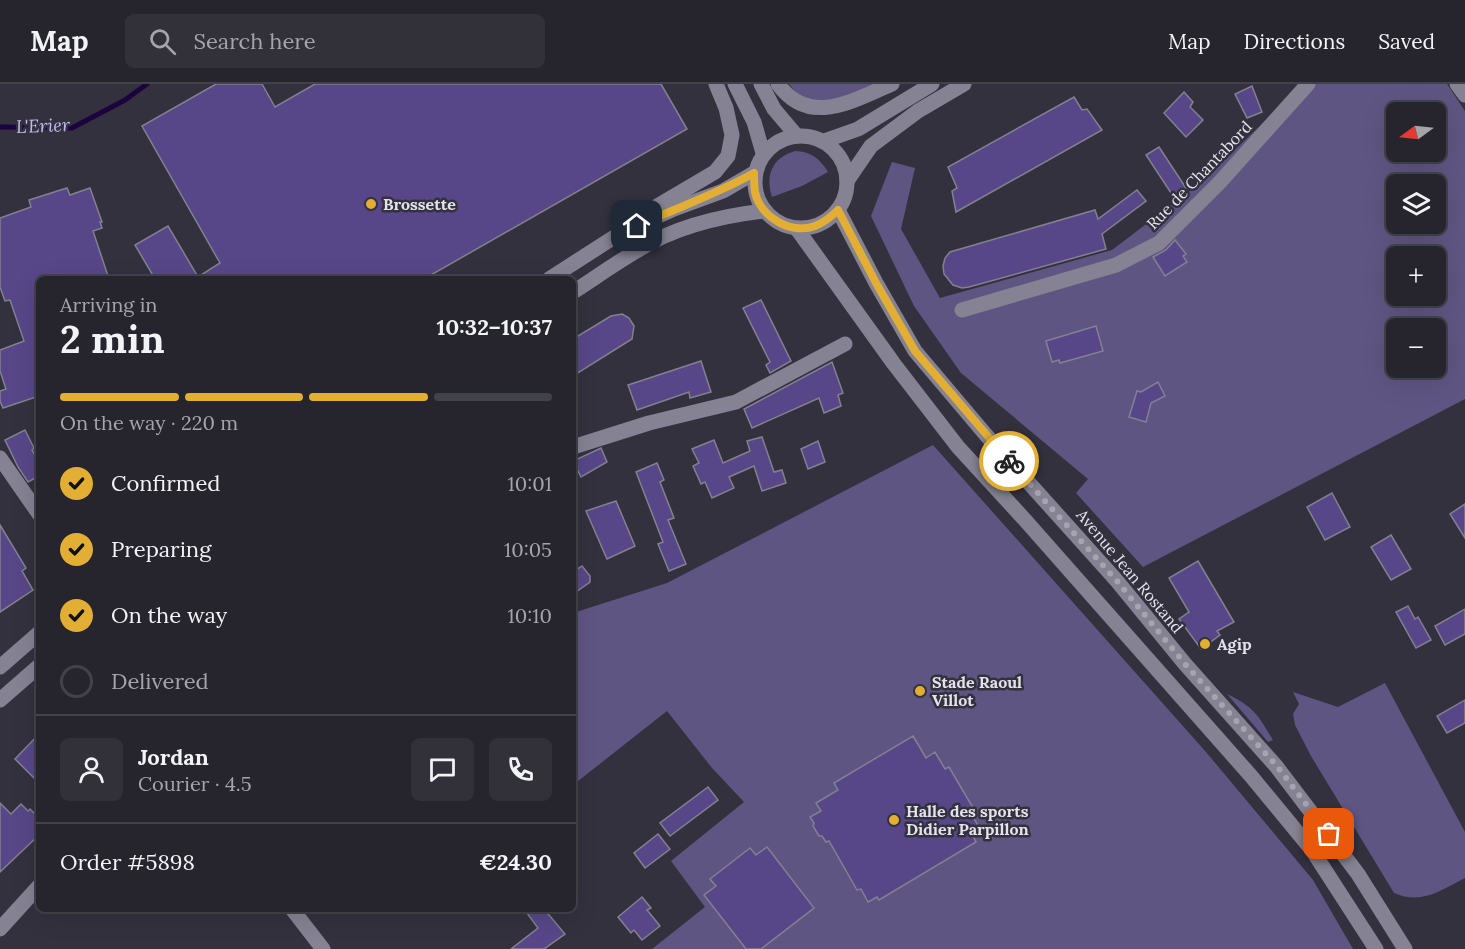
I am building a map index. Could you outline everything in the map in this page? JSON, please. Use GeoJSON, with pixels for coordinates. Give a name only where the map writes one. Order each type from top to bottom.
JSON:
{"type":"FeatureCollection","features":[{"type":"Feature","properties":{"kind":"main road"},"geometry":{"type":"LineString","coordinates":[[554,276],[618,234],[642,215],[715,172],[728,156],[732,135],[726,108],[716,84]]}},
{"type":"Feature","properties":{"kind":"main road"},"geometry":{"type":"LineString","coordinates":[[735,84],[754,122],[763,153]]}},
{"type":"Feature","properties":{"kind":"main road"},"geometry":{"type":"LineString","coordinates":[[761,84],[774,109],[796,135]]}},
{"type":"Feature","properties":{"kind":"main road"},"geometry":{"type":"LineString","coordinates":[[778,84],[785,94],[802,105],[823,109],[844,104],[892,84]]}},
{"type":"Feature","properties":{"kind":"main road"},"geometry":{"type":"LineString","coordinates":[[824,141],[858,129],[932,84]]}},
{"type":"Feature","properties":{"kind":"main road"},"geometry":{"type":"LineString","coordinates":[[847,181],[871,146],[918,111],[964,84]]}},
{"type":"Feature","properties":{"kind":"main road","name":"Rue de Chantabord"},"geometry":{"type":"LineString","coordinates":[[962,310],[1116,265],[1159,243],[1220,182],[1308,84]]}},
{"type":"Feature","properties":{"kind":"main road"},"geometry":{"type":"LineString","coordinates":[[1458,84],[1465,95]]}},
{"type":"Feature","properties":{"kind":"main road"},"geometry":{"type":"LineString","coordinates":[[796,135],[810,136],[824,141],[836,151],[844,165],[847,181],[845,196],[838,210],[827,220],[813,227],[797,229],[779,223],[764,212],[755,193],[754,173],[763,153],[777,140],[796,135]]}},
{"type":"Feature","properties":{"kind":"main road"},"geometry":{"type":"LineString","coordinates":[[618,234],[674,209],[723,191],[754,173]]}},
{"type":"Feature","properties":{"kind":"main road","name":"Avenue Jean Rostand"},"geometry":{"type":"LineString","coordinates":[[838,210],[915,351],[986,435],[1117,581],[1185,664],[1276,765],[1358,874],[1405,949]]}},
{"type":"Feature","properties":{"kind":"main road"},"geometry":{"type":"LineString","coordinates":[[576,290],[641,248],[681,229],[731,215],[764,212]]}},
{"type":"Feature","properties":{"kind":"main road"},"geometry":{"type":"LineString","coordinates":[[797,229],[957,447],[1025,520],[1236,759],[1312,850],[1376,949]]}},
{"type":"Feature","properties":{"kind":"main road"},"geometry":{"type":"LineString","coordinates":[[576,446],[649,423],[736,402],[845,344]]}},
{"type":"Feature","properties":{"kind":"main road"},"geometry":{"type":"LineString","coordinates":[[0,458],[36,510]]}},
{"type":"Feature","properties":{"kind":"main road"},"geometry":{"type":"LineString","coordinates":[[0,668],[36,636]]}},
{"type":"Feature","properties":{"kind":"main road"},"geometry":{"type":"LineString","coordinates":[[0,700],[36,669]]}},
{"type":"Feature","properties":{"kind":"main road"},"geometry":{"type":"LineString","coordinates":[[3,919],[36,889]]}},
{"type":"Feature","properties":{"kind":"main road"},"geometry":{"type":"LineString","coordinates":[[294,912],[323,949]]}},
{"type":"Feature","properties":{"kind":"shaded area"},"geometry":{"type":"Polygon","coordinates":[[[789,84],[875,84],[842,97],[819,101],[798,94],[789,84]]]}},
{"type":"Feature","properties":{"kind":"shaded area"},"geometry":{"type":"Polygon","coordinates":[[[1309,84],[1447,84],[1465,111],[1465,399],[1143,567],[1076,493],[1088,479],[961,373],[914,306],[871,216],[892,162],[915,168],[901,229],[940,298],[1112,250],[1199,184],[1266,120],[1309,84]]]}},
{"type":"Feature","properties":{"kind":"shaded area"},"geometry":{"type":"Polygon","coordinates":[[[795,151],[814,157],[828,172],[802,186],[772,197],[769,182],[772,168],[781,158],[795,151]]]}},
{"type":"Feature","properties":{"kind":"shaded area","name":"Stade Raoul Villot"},"geometry":{"type":"Polygon","coordinates":[[[933,445],[1206,752],[1313,880],[1353,949],[652,949],[705,907],[671,861],[744,802],[712,768],[667,711],[576,783],[576,612],[667,583],[933,445]]]}},
{"type":"Feature","properties":{"kind":"shaded area"},"geometry":{"type":"Polygon","coordinates":[[[1385,683],[1465,832],[1465,878],[1439,892],[1422,897],[1413,898],[1394,893],[1311,756],[1295,725],[1293,714],[1299,704],[1293,692],[1338,707],[1385,683]]]}},
{"type":"Feature","properties":{"kind":"shaded area"},"geometry":{"type":"Polygon","coordinates":[[[1227,694],[1243,703],[1254,713],[1273,740],[1268,742],[1227,694]]]}},
{"type":"Feature","properties":{"kind":"building","name":"Brossette"},"geometry":{"type":"Polygon","coordinates":[[[216,84],[262,84],[275,107],[315,84],[661,84],[687,129],[429,276],[200,276],[220,263],[142,126],[216,84]]]}},
{"type":"Feature","properties":{"kind":"building"},"geometry":{"type":"Polygon","coordinates":[[[1252,86],[1262,112],[1247,118],[1235,94],[1252,86]]]}},
{"type":"Feature","properties":{"kind":"building"},"geometry":{"type":"Polygon","coordinates":[[[1184,92],[1193,102],[1190,107],[1203,120],[1186,137],[1164,113],[1184,92]]]}},
{"type":"Feature","properties":{"kind":"building"},"geometry":{"type":"Polygon","coordinates":[[[1074,97],[1082,110],[1087,109],[1102,130],[956,212],[952,191],[957,188],[948,167],[1074,97]]]}},
{"type":"Feature","properties":{"kind":"building"},"geometry":{"type":"Polygon","coordinates":[[[1159,147],[1186,188],[1173,196],[1146,155],[1159,147]]]}},
{"type":"Feature","properties":{"kind":"building"},"geometry":{"type":"Polygon","coordinates":[[[67,188],[70,195],[90,188],[102,222],[100,222],[102,228],[93,231],[108,276],[36,276],[36,397],[3,408],[0,391],[6,389],[0,371],[0,350],[24,341],[10,300],[5,301],[0,287],[0,218],[31,207],[29,200],[67,188]]]}},
{"type":"Feature","properties":{"kind":"building"},"geometry":{"type":"Polygon","coordinates":[[[1137,190],[1146,201],[1102,234],[1106,249],[969,287],[962,288],[953,285],[944,274],[945,258],[950,252],[1095,210],[1098,219],[1137,190]]]}},
{"type":"Feature","properties":{"kind":"building","name":"Brossette"},"geometry":{"type":"Polygon","coordinates":[[[168,226],[197,276],[153,276],[135,245],[168,226]]]}},
{"type":"Feature","properties":{"kind":"building"},"geometry":{"type":"Polygon","coordinates":[[[1175,240],[1186,254],[1183,256],[1187,262],[1165,276],[1153,257],[1166,250],[1175,240]]]}},
{"type":"Feature","properties":{"kind":"building"},"geometry":{"type":"Polygon","coordinates":[[[761,300],[791,361],[770,373],[766,365],[770,362],[743,308],[761,300]]]}},
{"type":"Feature","properties":{"kind":"building"},"geometry":{"type":"Polygon","coordinates":[[[622,314],[629,318],[634,326],[632,339],[576,374],[576,337],[611,316],[622,314]]]}},
{"type":"Feature","properties":{"kind":"building"},"geometry":{"type":"Polygon","coordinates":[[[1096,326],[1103,351],[1060,363],[1059,360],[1052,362],[1046,341],[1096,326]]]}},
{"type":"Feature","properties":{"kind":"building"},"geometry":{"type":"Polygon","coordinates":[[[701,361],[711,392],[690,398],[689,392],[637,410],[628,385],[701,361]]]}},
{"type":"Feature","properties":{"kind":"building"},"geometry":{"type":"Polygon","coordinates":[[[832,362],[843,393],[838,395],[841,406],[824,413],[819,398],[752,428],[744,409],[832,362]]]}},
{"type":"Feature","properties":{"kind":"building"},"geometry":{"type":"Polygon","coordinates":[[[1158,382],[1165,396],[1151,403],[1146,422],[1129,417],[1137,391],[1141,392],[1158,382]]]}},
{"type":"Feature","properties":{"kind":"building"},"geometry":{"type":"Polygon","coordinates":[[[25,430],[34,448],[32,450],[36,457],[36,478],[28,482],[5,440],[25,430]]]}},
{"type":"Feature","properties":{"kind":"building"},"geometry":{"type":"Polygon","coordinates":[[[762,437],[774,472],[782,470],[786,483],[762,491],[754,466],[729,477],[734,488],[712,498],[705,482],[701,484],[693,466],[699,463],[692,449],[714,440],[723,463],[750,451],[747,441],[762,437]]]}},
{"type":"Feature","properties":{"kind":"building"},"geometry":{"type":"Polygon","coordinates":[[[818,441],[825,462],[808,469],[801,449],[818,441]]]}},
{"type":"Feature","properties":{"kind":"building"},"geometry":{"type":"Polygon","coordinates":[[[601,448],[607,462],[581,477],[576,467],[576,460],[601,448]]]}},
{"type":"Feature","properties":{"kind":"building"},"geometry":{"type":"Polygon","coordinates":[[[657,463],[664,480],[660,482],[674,518],[668,520],[686,564],[669,571],[658,544],[663,542],[636,472],[657,463]]]}},
{"type":"Feature","properties":{"kind":"building"},"geometry":{"type":"Polygon","coordinates":[[[1332,493],[1350,527],[1325,540],[1307,507],[1332,493]]]}},
{"type":"Feature","properties":{"kind":"building"},"geometry":{"type":"Polygon","coordinates":[[[616,501],[635,546],[607,559],[586,511],[616,501]]]}},
{"type":"Feature","properties":{"kind":"building"},"geometry":{"type":"Polygon","coordinates":[[[1465,504],[1465,538],[1450,514],[1465,504]]]}},
{"type":"Feature","properties":{"kind":"building"},"geometry":{"type":"Polygon","coordinates":[[[0,525],[26,568],[22,571],[33,590],[0,612],[0,525]]]}},
{"type":"Feature","properties":{"kind":"building"},"geometry":{"type":"Polygon","coordinates":[[[1391,535],[1411,569],[1391,580],[1371,547],[1391,535]]]}},
{"type":"Feature","properties":{"kind":"building"},"geometry":{"type":"Polygon","coordinates":[[[1198,561],[1234,622],[1217,631],[1220,635],[1201,649],[1179,619],[1189,612],[1169,578],[1198,561]]]}},
{"type":"Feature","properties":{"kind":"building"},"geometry":{"type":"Polygon","coordinates":[[[582,566],[590,576],[590,582],[576,592],[576,570],[582,566]]]}},
{"type":"Feature","properties":{"kind":"building"},"geometry":{"type":"Polygon","coordinates":[[[1408,606],[1415,619],[1418,617],[1431,640],[1416,648],[1396,612],[1408,606]]]}},
{"type":"Feature","properties":{"kind":"building"},"geometry":{"type":"Polygon","coordinates":[[[1465,609],[1465,634],[1445,645],[1435,626],[1465,609]]]}},
{"type":"Feature","properties":{"kind":"building"},"geometry":{"type":"Polygon","coordinates":[[[1465,700],[1465,723],[1447,733],[1437,716],[1465,700]]]}},
{"type":"Feature","properties":{"kind":"building","name":"Halle des sports Didier Parpillon"},"geometry":{"type":"Polygon","coordinates":[[[913,736],[926,758],[935,752],[945,769],[949,767],[976,813],[972,815],[981,831],[973,836],[976,842],[879,900],[877,897],[868,902],[861,889],[857,890],[829,841],[826,842],[822,836],[819,836],[810,817],[821,811],[816,803],[838,790],[834,783],[913,736]]]}},
{"type":"Feature","properties":{"kind":"building"},"geometry":{"type":"Polygon","coordinates":[[[36,737],[36,780],[15,759],[36,737]]]}},
{"type":"Feature","properties":{"kind":"building"},"geometry":{"type":"Polygon","coordinates":[[[708,787],[718,800],[670,836],[660,823],[708,787]]]}},
{"type":"Feature","properties":{"kind":"building"},"geometry":{"type":"Polygon","coordinates":[[[0,803],[11,814],[21,804],[36,815],[36,838],[0,872],[0,803]]]}},
{"type":"Feature","properties":{"kind":"building"},"geometry":{"type":"Polygon","coordinates":[[[658,834],[670,849],[645,868],[634,853],[658,834]]]}},
{"type":"Feature","properties":{"kind":"building"},"geometry":{"type":"Polygon","coordinates":[[[767,847],[814,908],[761,949],[746,949],[704,895],[716,886],[710,879],[750,848],[756,855],[767,847]]]}},
{"type":"Feature","properties":{"kind":"building"},"geometry":{"type":"Polygon","coordinates":[[[642,897],[651,908],[647,910],[660,926],[642,940],[634,930],[631,933],[618,917],[642,897]]]}},
{"type":"Feature","properties":{"kind":"building"},"geometry":{"type":"Polygon","coordinates":[[[526,912],[547,912],[565,934],[544,949],[511,949],[538,928],[526,912]]]}},
{"type":"Feature","properties":{"kind":"waterway","name":"L'Erier"},"geometry":{"type":"LineString","coordinates":[[0,127],[72,128],[125,100],[147,84]]}},
{"type":"Feature","properties":{"kind":"way so far"},"geometry":{"type":"LineString","coordinates":[[1009,461],[1117,581],[1185,664],[1276,765],[1329,834]]}},
{"type":"Feature","properties":{"kind":"place","name":"Brossette"},"geometry":{"type":"Point","coordinates":[371,204]}},
{"type":"Feature","properties":{"kind":"place","name":"Agip"},"geometry":{"type":"Point","coordinates":[1205,644]}},
{"type":"Feature","properties":{"kind":"place","name":"Stade Raoul Villot"},"geometry":{"type":"Point","coordinates":[920,691]}},
{"type":"Feature","properties":{"kind":"place","name":"Halle des sports Didier Parpillon"},"geometry":{"type":"Point","coordinates":[894,820]}},
{"type":"Feature","properties":{"kind":"route"},"geometry":{"type":"LineString","coordinates":[[637,226],[723,191],[754,173],[755,193],[764,212],[779,223],[797,229],[813,227],[827,220],[838,210],[915,351],[1009,461]]}}]}
